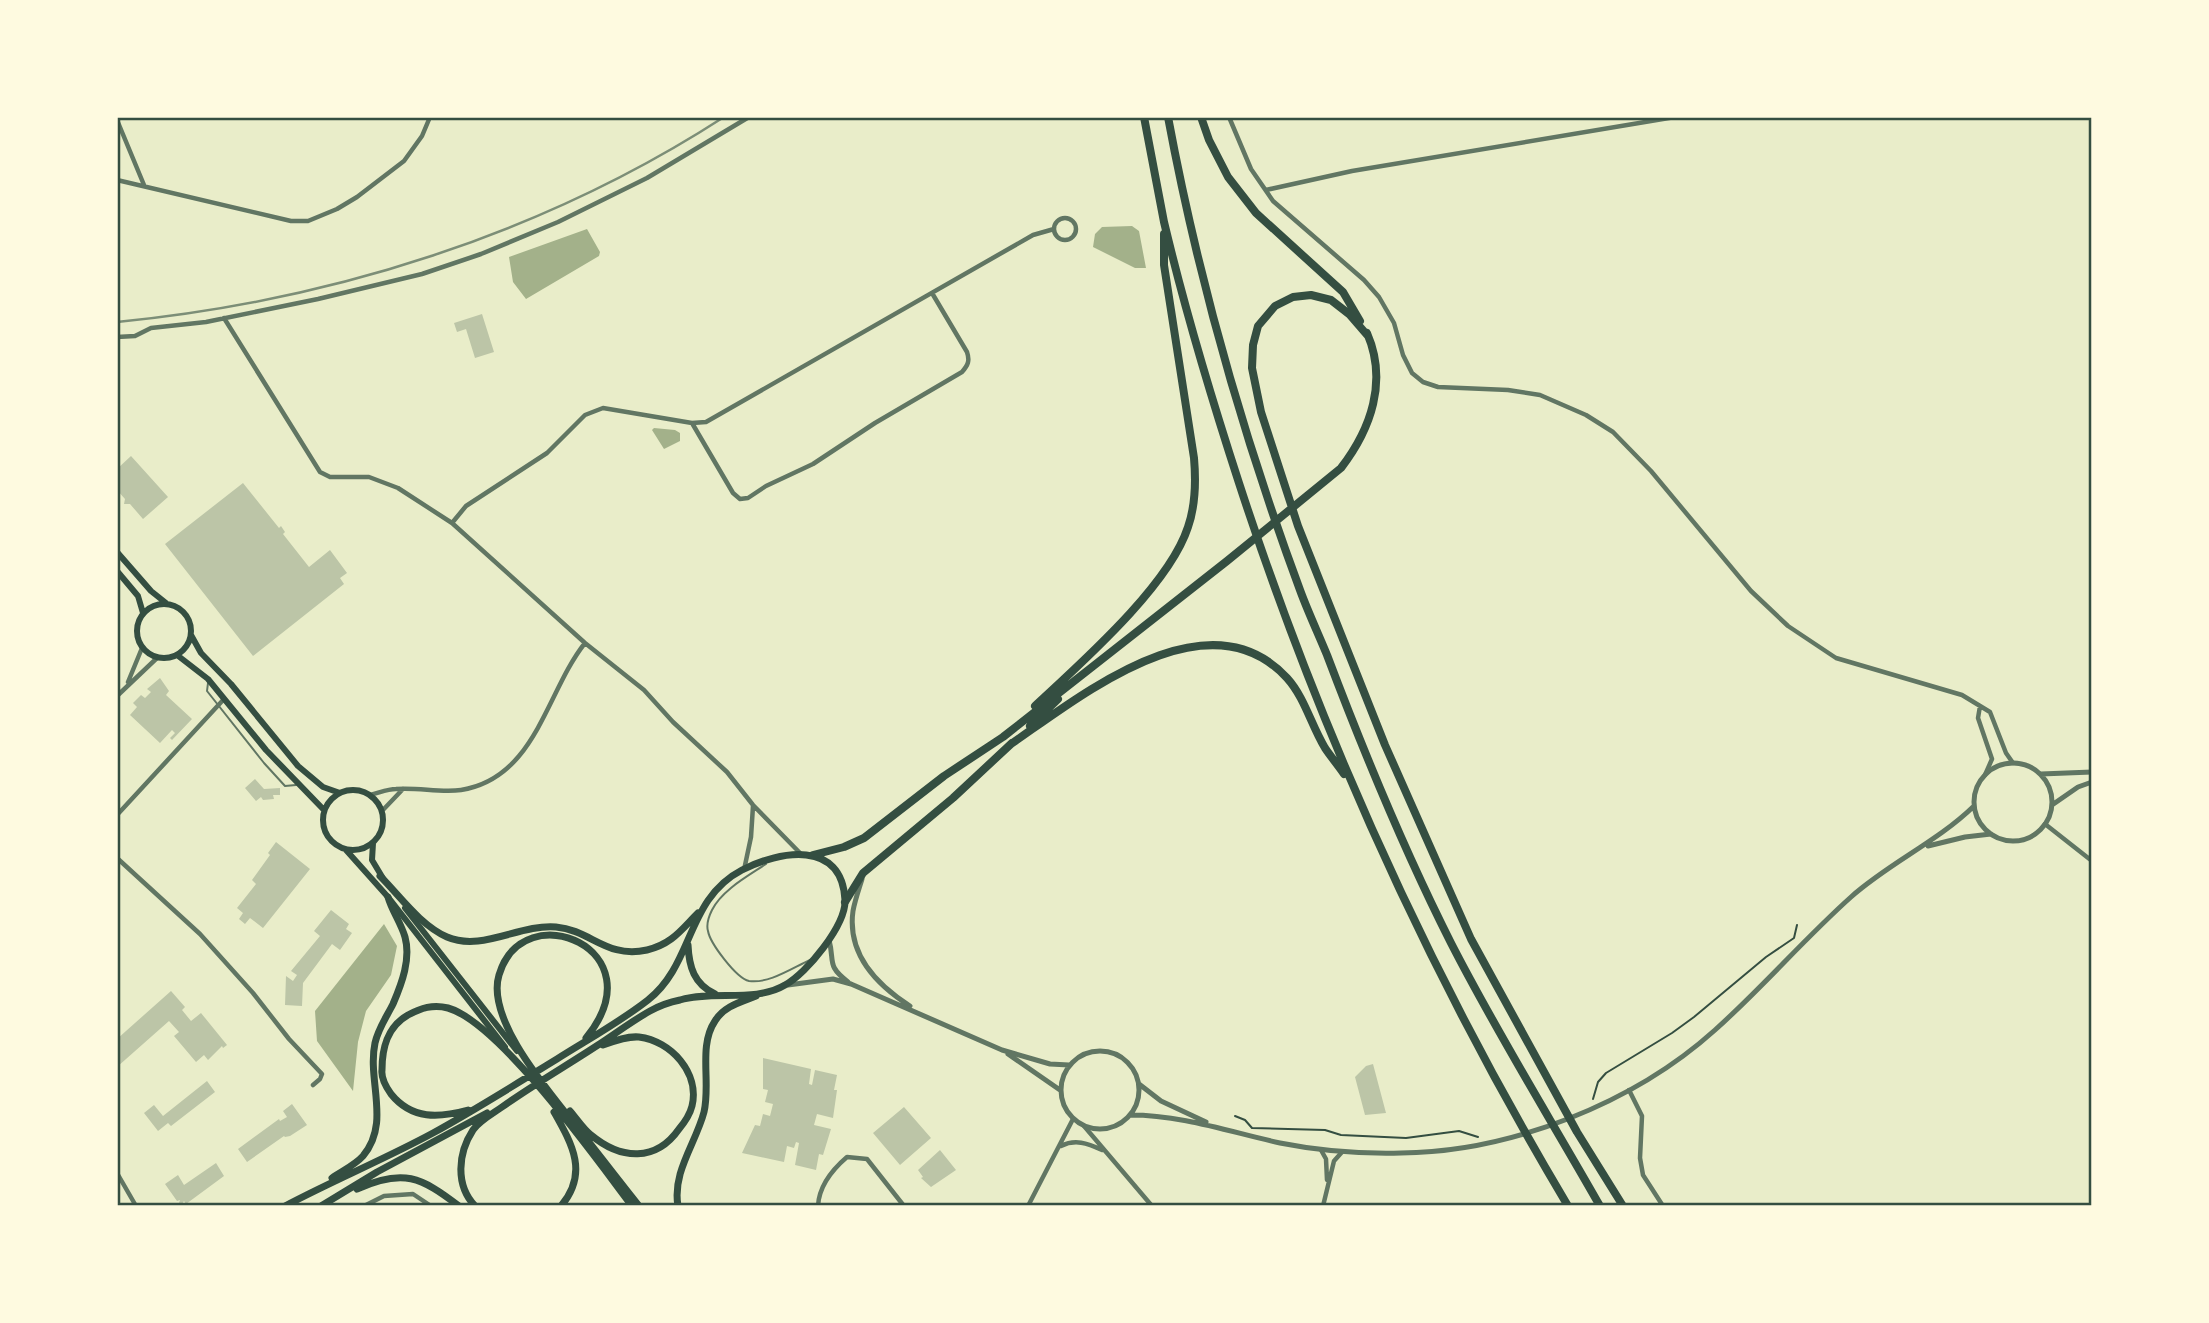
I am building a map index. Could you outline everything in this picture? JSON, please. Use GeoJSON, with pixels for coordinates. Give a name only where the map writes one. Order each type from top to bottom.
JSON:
{"type":"FeatureCollection","features":[{"type":"Feature","properties":{"kind":"highway"},"geometry":{"type":"LineString","coordinates":[[1144,117],[1164,221],[1195,342],[1256,535],[1315,695],[1352,784],[1442,980],[1568,1206]]}},
{"type":"Feature","properties":{"kind":"highway"},"geometry":{"type":"LineString","coordinates":[[1168,117],[1186,213],[1216,330],[1272,512],[1301,593],[1357,734],[1450,941],[1493,1023],[1600,1206]]}},
{"type":"Feature","properties":{"kind":"highway"},"geometry":{"type":"LineString","coordinates":[[813,855],[844,847],[864,838],[944,776],[1003,737],[1307,496],[1341,468],[1355,449],[1369,422],[1376,383],[1376,364],[1368,336],[1343,292],[1256,213],[1228,177],[1209,140],[1201,117]]}},
{"type":"Feature","properties":{"kind":"highway"},"geometry":{"type":"LineString","coordinates":[[1003,737],[1091,653],[1154,584],[1174,557],[1189,526],[1196,483],[1195,458],[1164,265],[1164,221]]}},
{"type":"Feature","properties":{"kind":"highway"},"geometry":{"type":"LineString","coordinates":[[1368,336],[1349,314],[1331,300],[1311,295],[1293,296],[1275,306],[1258,326],[1253,345],[1252,368],[1261,412],[1298,526],[1385,745],[1471,939],[1577,1132],[1623,1206]]}},
{"type":"Feature","properties":{"kind":"highway"},"geometry":{"type":"LineString","coordinates":[[1011,744],[1107,678],[1148,660],[1189,647],[1217,645],[1244,650],[1265,660],[1286,676],[1298,691],[1325,747],[1352,784]]}},
{"type":"Feature","properties":{"kind":"highway"},"geometry":{"type":"LineString","coordinates":[[845,902],[863,873],[953,798],[1094,666]]}},
{"type":"Feature","properties":{"kind":"main road"},"geometry":{"type":"LineString","coordinates":[[117,552],[158,598],[182,611],[188,618],[191,635],[201,653],[231,684],[299,766],[323,787],[340,793]]}},
{"type":"Feature","properties":{"kind":"main road"},"geometry":{"type":"LineString","coordinates":[[117,571],[138,596],[143,612]]}},
{"type":"Feature","properties":{"kind":"main road"},"geometry":{"type":"LineString","coordinates":[[168,604],[152,606],[143,612],[136,634],[142,648],[157,658],[167,659],[187,646],[191,635]]}},
{"type":"Feature","properties":{"kind":"main road"},"geometry":{"type":"LineString","coordinates":[[177,655],[208,679],[267,750],[324,810]]}},
{"type":"Feature","properties":{"kind":"main road"},"geometry":{"type":"LineString","coordinates":[[346,850],[365,848],[373,843],[381,831],[382,811],[370,795],[353,790],[340,793],[329,802],[324,810],[324,831],[334,844],[346,850],[388,897],[639,1206]]}},
{"type":"Feature","properties":{"kind":"main road"},"geometry":{"type":"LineString","coordinates":[[373,843],[372,860],[380,876],[524,1065]]}},
{"type":"Feature","properties":{"kind":"main road"},"geometry":{"type":"LineString","coordinates":[[295,1200],[430,1134],[507,1091],[580,1045],[649,999],[670,976],[701,910],[724,881],[775,857],[800,853],[813,855],[838,873],[845,902],[840,921],[816,957],[786,985],[722,1012],[713,1023],[708,1038],[704,1110],[680,1176],[678,1206]]}},
{"type":"Feature","properties":{"kind":"main road"},"geometry":{"type":"LineString","coordinates":[[380,876],[428,925],[443,936],[458,941],[475,942],[540,926],[574,931],[607,948],[645,950],[667,943],[701,910]]}},
{"type":"Feature","properties":{"kind":"main road"},"geometry":{"type":"LineString","coordinates":[[285,1206],[362,1158],[373,1142],[378,1124],[372,1063],[376,1039],[405,972],[405,937],[388,897]]}},
{"type":"Feature","properties":{"kind":"main road"},"geometry":{"type":"LineString","coordinates":[[524,1065],[498,1002],[497,979],[513,950],[531,939],[552,934],[573,939],[584,945],[600,961],[606,976],[608,993],[604,1011],[580,1045]]}},
{"type":"Feature","properties":{"kind":"main road"},"geometry":{"type":"LineString","coordinates":[[687,944],[689,967],[704,989],[715,994]]}},
{"type":"Feature","properties":{"kind":"main road"},"geometry":{"type":"LineString","coordinates":[[475,1206],[463,1184],[460,1167],[463,1146],[475,1126],[562,1066],[653,1009],[682,999],[715,994],[762,994]]}},
{"type":"Feature","properties":{"kind":"main road"},"geometry":{"type":"LineString","coordinates":[[479,1107],[445,1116],[420,1115],[397,1101],[382,1077],[382,1054],[387,1035],[403,1017],[419,1009],[434,1006],[449,1009],[471,1019],[524,1065]]}},
{"type":"Feature","properties":{"kind":"main road"},"geometry":{"type":"LineString","coordinates":[[543,1089],[570,1110],[591,1135],[613,1148],[635,1155],[653,1153],[670,1142],[692,1106],[693,1085],[677,1056],[664,1046],[637,1037],[595,1047]]}},
{"type":"Feature","properties":{"kind":"main road"},"geometry":{"type":"LineString","coordinates":[[543,1089],[572,1145],[577,1166],[573,1187],[561,1206]]}},
{"type":"Feature","properties":{"kind":"main road"},"geometry":{"type":"LineString","coordinates":[[543,1089],[632,1206]]}},
{"type":"Feature","properties":{"kind":"main road"},"geometry":{"type":"LineString","coordinates":[[321,1206],[377,1171],[513,1100]]}},
{"type":"Feature","properties":{"kind":"main road"},"geometry":{"type":"LineString","coordinates":[[331,1200],[371,1182],[406,1176],[429,1184],[459,1206]]}},
{"type":"Feature","properties":{"kind":"street"},"geometry":{"type":"LineString","coordinates":[[117,180],[291,221],[308,221],[337,209],[404,161],[422,136],[430,117]]}},
{"type":"Feature","properties":{"kind":"street"},"geometry":{"type":"LineString","coordinates":[[117,337],[135,336],[152,328],[224,318],[422,274],[481,254],[558,222],[648,178],[749,117]]}},
{"type":"Feature","properties":{"kind":"street"},"geometry":{"type":"LineString","coordinates":[[1229,117],[1240,147],[1273,201],[1379,297],[1394,323],[1403,355],[1412,373],[1423,382],[1438,387],[1508,390],[1541,396],[1586,415],[1613,432],[1651,471],[1751,591],[1788,626],[1836,658],[1962,695],[1990,712],[2006,753],[2014,763]]}},
{"type":"Feature","properties":{"kind":"street"},"geometry":{"type":"LineString","coordinates":[[1265,190],[1352,171],[1675,117]]}},
{"type":"Feature","properties":{"kind":"street"},"geometry":{"type":"LineString","coordinates":[[117,120],[144,185]]}},
{"type":"Feature","properties":{"kind":"street"},"geometry":{"type":"LineString","coordinates":[[1066,218],[1073,221],[1076,231],[1066,240],[1059,238],[1054,229],[1057,222],[1066,218]]}},
{"type":"Feature","properties":{"kind":"street"},"geometry":{"type":"LineString","coordinates":[[453,523],[466,506],[547,453],[586,415],[603,408],[692,423],[717,418],[1033,234],[1054,229]]}},
{"type":"Feature","properties":{"kind":"street"},"geometry":{"type":"LineString","coordinates":[[692,423],[733,494],[740,499],[748,498],[766,486],[813,464],[967,367],[970,359],[967,352],[932,293]]}},
{"type":"Feature","properties":{"kind":"street"},"geometry":{"type":"LineString","coordinates":[[224,318],[320,472],[330,477],[369,477],[398,488],[453,523],[585,643],[644,690],[738,785],[752,805],[800,853]]}},
{"type":"Feature","properties":{"kind":"street"},"geometry":{"type":"LineString","coordinates":[[370,795],[404,788],[463,790],[482,784],[503,772],[532,741],[570,662],[585,643]]}},
{"type":"Feature","properties":{"kind":"street"},"geometry":{"type":"LineString","coordinates":[[127,686],[142,648]]}},
{"type":"Feature","properties":{"kind":"street"},"geometry":{"type":"LineString","coordinates":[[117,696],[157,658]]}},
{"type":"Feature","properties":{"kind":"street"},"geometry":{"type":"LineString","coordinates":[[117,815],[224,699]]}},
{"type":"Feature","properties":{"kind":"street"},"geometry":{"type":"LineString","coordinates":[[1980,706],[1978,718],[1992,759],[1976,788],[1974,806],[1979,822],[1991,834],[2011,841],[2024,840],[2037,833],[2045,824],[2052,805],[2051,792],[2041,774],[2014,763],[1996,766],[1985,775]]}},
{"type":"Feature","properties":{"kind":"street"},"geometry":{"type":"LineString","coordinates":[[2041,774],[2092,772]]}},
{"type":"Feature","properties":{"kind":"street"},"geometry":{"type":"LineString","coordinates":[[2052,805],[2078,787],[2092,782]]}},
{"type":"Feature","properties":{"kind":"street"},"geometry":{"type":"LineString","coordinates":[[382,811],[404,788]]}},
{"type":"Feature","properties":{"kind":"street"},"geometry":{"type":"LineString","coordinates":[[744,870],[751,837],[752,805]]}},
{"type":"Feature","properties":{"kind":"street"},"geometry":{"type":"LineString","coordinates":[[1130,1115],[1158,1115],[1212,1125],[1280,1143],[1342,1152],[1403,1153],[1443,1150],[1490,1142],[1547,1127],[1629,1090],[1669,1066],[1714,1031],[1852,896],[1896,863],[1952,827],[1974,806]]}},
{"type":"Feature","properties":{"kind":"street"},"geometry":{"type":"LineString","coordinates":[[2045,824],[2092,861]]}},
{"type":"Feature","properties":{"kind":"street"},"geometry":{"type":"LineString","coordinates":[[1922,847],[1991,834]]}},
{"type":"Feature","properties":{"kind":"street"},"geometry":{"type":"LineString","coordinates":[[117,858],[200,934],[253,993],[289,1039],[313,1061],[322,1074],[313,1085]]}},
{"type":"Feature","properties":{"kind":"street"},"geometry":{"type":"LineString","coordinates":[[863,873],[853,912],[858,952],[869,973],[897,998],[921,1014]]}},
{"type":"Feature","properties":{"kind":"street"},"geometry":{"type":"LineString","coordinates":[[829,940],[832,963],[838,974],[851,984]]}},
{"type":"Feature","properties":{"kind":"street"},"geometry":{"type":"LineString","coordinates":[[786,985],[833,979],[851,984],[1002,1050],[1050,1064],[1069,1065]]}},
{"type":"Feature","properties":{"kind":"street"},"geometry":{"type":"LineString","coordinates":[[1002,1050],[1060,1090]]}},
{"type":"Feature","properties":{"kind":"street"},"geometry":{"type":"LineString","coordinates":[[1139,1083],[1136,1105],[1130,1115],[1114,1127],[1097,1129],[1084,1126],[1073,1119],[1064,1107],[1060,1090],[1064,1073],[1079,1056],[1091,1051],[1108,1051],[1122,1057],[1133,1068],[1139,1083],[1161,1101],[1212,1125]]}},
{"type":"Feature","properties":{"kind":"street"},"geometry":{"type":"LineString","coordinates":[[1629,1090],[1642,1116],[1640,1158],[1643,1175],[1663,1206]]}},
{"type":"Feature","properties":{"kind":"street"},"geometry":{"type":"LineString","coordinates":[[1028,1206],[1073,1119]]}},
{"type":"Feature","properties":{"kind":"street"},"geometry":{"type":"LineString","coordinates":[[1084,1126],[1152,1206]]}},
{"type":"Feature","properties":{"kind":"street"},"geometry":{"type":"LineString","coordinates":[[1061,1146],[1069,1142],[1080,1142],[1102,1150]]}},
{"type":"Feature","properties":{"kind":"street"},"geometry":{"type":"LineString","coordinates":[[1321,1150],[1326,1159],[1327,1185]]}},
{"type":"Feature","properties":{"kind":"street"},"geometry":{"type":"LineString","coordinates":[[1323,1206],[1334,1161],[1342,1152]]}},
{"type":"Feature","properties":{"kind":"street"},"geometry":{"type":"LineString","coordinates":[[818,1206],[818,1199],[832,1169],[847,1157],[867,1159],[904,1206]]}},
{"type":"Feature","properties":{"kind":"street"},"geometry":{"type":"LineString","coordinates":[[117,1173],[136,1206]]}},
{"type":"Feature","properties":{"kind":"street"},"geometry":{"type":"LineString","coordinates":[[364,1206],[384,1196],[413,1194],[432,1206]]}},
{"type":"Feature","properties":{"kind":"lane"},"geometry":{"type":"LineString","coordinates":[[208,679],[207,691],[285,786],[300,785]]}},
{"type":"Feature","properties":{"kind":"lane"},"geometry":{"type":"LineString","coordinates":[[775,857],[738,884],[713,908],[707,924],[709,935],[736,974],[748,981],[771,978],[816,957]]}},
{"type":"Feature","properties":{"kind":"path"},"geometry":{"type":"LineString","coordinates":[[1590,1106],[1598,1082],[1606,1073],[1672,1034],[1694,1017],[1766,957],[1794,938],[1797,925]]}},
{"type":"Feature","properties":{"kind":"path"},"geometry":{"type":"LineString","coordinates":[[1235,1116],[1245,1120],[1252,1128],[1325,1130],[1341,1135],[1406,1138],[1459,1131],[1479,1137]]}},
{"type":"Feature","properties":{"kind":"shaded area"},"geometry":{"type":"Polygon","coordinates":[[[1132,226],[1139,231],[1146,268],[1135,268],[1093,247],[1095,234],[1102,227],[1132,226]]]}},
{"type":"Feature","properties":{"kind":"shaded area"},"geometry":{"type":"Polygon","coordinates":[[[587,229],[600,252],[599,256],[526,299],[513,282],[509,257],[587,229]]]}},
{"type":"Feature","properties":{"kind":"shaded area"},"geometry":{"type":"Polygon","coordinates":[[[652,430],[675,430],[680,433],[680,441],[664,449],[652,430]]]}},
{"type":"Feature","properties":{"kind":"shaded area"},"geometry":{"type":"Polygon","coordinates":[[[384,924],[397,946],[391,975],[366,1011],[358,1042],[353,1091],[317,1041],[315,1011],[384,924]]]}},
{"type":"Feature","properties":{"kind":"building"},"geometry":{"type":"Polygon","coordinates":[[[482,314],[494,352],[475,358],[466,329],[457,332],[454,323],[482,314]]]}},
{"type":"Feature","properties":{"kind":"building"},"geometry":{"type":"Polygon","coordinates":[[[131,456],[168,497],[143,519],[130,504],[124,504],[125,499],[117,490],[117,469],[131,456]]]}},
{"type":"Feature","properties":{"kind":"building"},"geometry":{"type":"Polygon","coordinates":[[[243,483],[279,528],[281,526],[285,532],[283,534],[309,567],[330,550],[347,573],[340,578],[344,584],[253,656],[165,544],[243,483]]]}},
{"type":"Feature","properties":{"kind":"building"},"geometry":{"type":"Polygon","coordinates":[[[160,678],[169,691],[166,695],[192,719],[172,740],[170,738],[175,733],[172,730],[160,743],[130,715],[137,707],[133,703],[141,695],[145,698],[151,692],[147,689],[160,678]]]}},
{"type":"Feature","properties":{"kind":"building"},"geometry":{"type":"Polygon","coordinates":[[[255,779],[264,789],[280,788],[280,795],[273,795],[274,799],[263,800],[261,797],[256,801],[245,788],[255,779]]]}},
{"type":"Feature","properties":{"kind":"building"},"geometry":{"type":"Polygon","coordinates":[[[276,842],[310,869],[263,928],[250,918],[245,924],[239,919],[243,913],[237,908],[256,884],[252,880],[276,842]]]}},
{"type":"Feature","properties":{"kind":"building"},"geometry":{"type":"Polygon","coordinates":[[[331,910],[349,924],[346,929],[352,933],[340,950],[332,944],[303,983],[302,1006],[285,1005],[286,976],[293,981],[297,975],[291,971],[320,936],[314,931],[331,910]]]}},
{"type":"Feature","properties":{"kind":"building"},"geometry":{"type":"Polygon","coordinates":[[[171,991],[185,1007],[182,1010],[191,1021],[201,1013],[227,1045],[223,1048],[222,1046],[208,1060],[204,1055],[196,1062],[174,1036],[179,1032],[169,1021],[117,1067],[117,1039],[171,991]]]}},
{"type":"Feature","properties":{"kind":"building"},"geometry":{"type":"Polygon","coordinates":[[[763,1058],[811,1069],[809,1084],[812,1085],[815,1070],[837,1075],[833,1118],[817,1114],[814,1125],[831,1129],[823,1155],[819,1154],[816,1170],[795,1165],[799,1143],[796,1142],[794,1148],[787,1146],[784,1162],[742,1153],[755,1125],[760,1126],[763,1114],[770,1116],[773,1104],[765,1102],[768,1090],[763,1089],[763,1058]]]}},
{"type":"Feature","properties":{"kind":"building"},"geometry":{"type":"Polygon","coordinates":[[[1373,1064],[1386,1113],[1365,1115],[1355,1077],[1366,1066],[1373,1064]]]}},
{"type":"Feature","properties":{"kind":"building"},"geometry":{"type":"Polygon","coordinates":[[[207,1081],[215,1092],[171,1126],[168,1123],[158,1131],[144,1113],[154,1105],[163,1116],[207,1081]]]}},
{"type":"Feature","properties":{"kind":"building"},"geometry":{"type":"Polygon","coordinates":[[[292,1104],[307,1125],[290,1136],[284,1136],[247,1162],[238,1149],[279,1119],[280,1121],[287,1117],[283,1111],[292,1104]]]}},
{"type":"Feature","properties":{"kind":"building"},"geometry":{"type":"Polygon","coordinates":[[[904,1107],[931,1138],[900,1165],[873,1133],[904,1107]]]}},
{"type":"Feature","properties":{"kind":"building"},"geometry":{"type":"Polygon","coordinates":[[[940,1150],[956,1170],[931,1187],[921,1178],[923,1177],[918,1170],[940,1150]]]}},
{"type":"Feature","properties":{"kind":"building"},"geometry":{"type":"Polygon","coordinates":[[[216,1163],[224,1176],[186,1204],[184,1201],[179,1203],[180,1200],[177,1201],[165,1184],[178,1175],[184,1185],[216,1163]]]}},
{"type":"Feature","properties":{"kind":"railway"},"geometry":{"type":"LineString","coordinates":[[117,322],[277,298],[433,256],[509,228],[583,195],[655,159],[724,117]]}}]}
